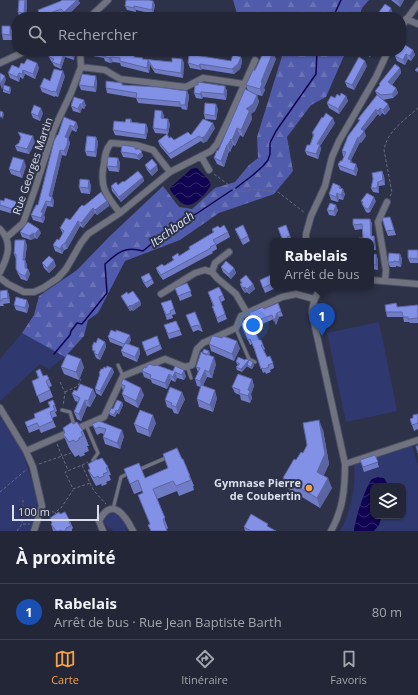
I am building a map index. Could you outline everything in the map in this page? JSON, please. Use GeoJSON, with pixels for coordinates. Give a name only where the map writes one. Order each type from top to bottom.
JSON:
{"type":"FeatureCollection","features":[{"type":"Feature","properties":{"kind":"street"},"geometry":{"type":"LineString","coordinates":[[95,12],[108,0]]}},
{"type":"Feature","properties":{"kind":"street"},"geometry":{"type":"LineString","coordinates":[[418,4],[406,19],[418,24]]}},
{"type":"Feature","properties":{"kind":"street"},"geometry":{"type":"LineString","coordinates":[[0,63],[15,56]]}},
{"type":"Feature","properties":{"kind":"street","name":"Rue Georges Martin"},"geometry":{"type":"LineString","coordinates":[[7,237],[23,223],[36,189],[54,129],[71,93],[80,67],[80,56]]}},
{"type":"Feature","properties":{"kind":"street"},"geometry":{"type":"LineString","coordinates":[[306,238],[311,217],[325,186],[332,157],[339,141],[376,77],[386,56]]}},
{"type":"Feature","properties":{"kind":"street"},"geometry":{"type":"LineString","coordinates":[[0,278],[24,292],[34,292],[43,288],[58,278],[66,269],[88,234],[120,213],[170,172],[211,151],[217,144],[255,60]]}},
{"type":"Feature","properties":{"kind":"street"},"geometry":{"type":"LineString","coordinates":[[80,67],[105,70],[120,79],[186,87],[203,78],[244,84]]}},
{"type":"Feature","properties":{"kind":"street"},"geometry":{"type":"LineString","coordinates":[[120,213],[105,193],[101,176],[106,149],[111,143],[136,145],[153,150],[170,172]]}},
{"type":"Feature","properties":{"kind":"street"},"geometry":{"type":"LineString","coordinates":[[201,156],[209,170]]}},
{"type":"Feature","properties":{"kind":"street"},"geometry":{"type":"LineString","coordinates":[[386,281],[386,270],[378,222],[387,202]]}},
{"type":"Feature","properties":{"kind":"street"},"geometry":{"type":"LineString","coordinates":[[0,229],[7,237],[8,249],[5,263],[0,272]]}},
{"type":"Feature","properties":{"kind":"street"},"geometry":{"type":"LineString","coordinates":[[212,272],[215,263],[229,252]]}},
{"type":"Feature","properties":{"kind":"street"},"geometry":{"type":"LineString","coordinates":[[161,294],[195,273],[205,270],[212,272],[236,294],[247,313]]}},
{"type":"Feature","properties":{"kind":"street"},"geometry":{"type":"LineString","coordinates":[[374,280],[418,284]]}},
{"type":"Feature","properties":{"kind":"street"},"geometry":{"type":"LineString","coordinates":[[321,290],[314,299],[312,313],[345,464],[345,488],[335,523],[331,531]]}},
{"type":"Feature","properties":{"kind":"street"},"geometry":{"type":"LineString","coordinates":[[26,451],[104,417],[123,376],[165,359],[187,366],[192,365],[197,349],[203,343],[236,328],[241,316],[282,298],[296,294],[314,299]]}},
{"type":"Feature","properties":{"kind":"street"},"geometry":{"type":"LineString","coordinates":[[0,408],[26,451],[33,466],[42,506],[34,531]]}},
{"type":"Feature","properties":{"kind":"street"},"geometry":{"type":"LineString","coordinates":[[345,464],[415,441]]}},
{"type":"Feature","properties":{"kind":"street"},"geometry":{"type":"LineString","coordinates":[[103,531],[99,521],[103,513],[112,509],[119,511],[126,518],[132,531]]}},
{"type":"Feature","properties":{"kind":"lane"},"geometry":{"type":"LineString","coordinates":[[236,328],[249,359],[255,362]]}},
{"type":"Feature","properties":{"kind":"lane"},"geometry":{"type":"LineString","coordinates":[[118,365],[123,376]]}},
{"type":"Feature","properties":{"kind":"lane"},"geometry":{"type":"LineString","coordinates":[[187,366],[191,378]]}},
{"type":"Feature","properties":{"kind":"lane"},"geometry":{"type":"LineString","coordinates":[[62,410],[70,412],[76,429]]}},
{"type":"Feature","properties":{"kind":"lane"},"geometry":{"type":"LineString","coordinates":[[86,425],[98,453],[93,460]]}},
{"type":"Feature","properties":{"kind":"lane"},"geometry":{"type":"LineString","coordinates":[[112,509],[121,477],[174,454]]}},
{"type":"Feature","properties":{"kind":"path"},"geometry":{"type":"LineString","coordinates":[[387,202],[392,193],[384,150],[385,144],[396,127],[418,108]]}},
{"type":"Feature","properties":{"kind":"path"},"geometry":{"type":"LineString","coordinates":[[209,170],[216,177],[243,192],[253,189],[272,190],[278,192],[311,217]]}},
{"type":"Feature","properties":{"kind":"path"},"geometry":{"type":"LineString","coordinates":[[65,393],[78,386],[81,379]]}},
{"type":"Feature","properties":{"kind":"path"},"geometry":{"type":"LineString","coordinates":[[60,382],[65,393],[62,410]]}},
{"type":"Feature","properties":{"kind":"path"},"geometry":{"type":"LineString","coordinates":[[55,438],[68,471]]}},
{"type":"Feature","properties":{"kind":"path"},"geometry":{"type":"LineString","coordinates":[[0,492],[24,470],[71,453]]}},
{"type":"Feature","properties":{"kind":"path"},"geometry":{"type":"LineString","coordinates":[[73,490],[65,472],[93,460]]}},
{"type":"Feature","properties":{"kind":"path"},"geometry":{"type":"LineString","coordinates":[[82,465],[94,491],[112,509]]}},
{"type":"Feature","properties":{"kind":"path"},"geometry":{"type":"LineString","coordinates":[[41,510],[54,512],[61,508],[73,490],[90,483]]}},
{"type":"Feature","properties":{"kind":"path"},"geometry":{"type":"LineString","coordinates":[[18,531],[22,524],[23,500]]}},
{"type":"Feature","properties":{"kind":"path"},"geometry":{"type":"LineString","coordinates":[[54,512],[57,516]]}},
{"type":"Feature","properties":{"kind":"path"},"geometry":{"type":"LineString","coordinates":[[22,524],[36,524]]}},
{"type":"Feature","properties":{"kind":"shaded area"},"geometry":{"type":"Polygon","coordinates":[[[379,322],[397,411],[346,422],[327,333],[379,322]]]}},
{"type":"Feature","properties":{"kind":"shaded area"},"geometry":{"type":"Polygon","coordinates":[[[22,333],[65,357],[49,369],[40,364],[0,401],[0,359],[22,333]]]}},
{"type":"Feature","properties":{"kind":"shaded area"},"geometry":{"type":"Polygon","coordinates":[[[0,417],[18,444],[24,457],[38,500],[34,522],[30,531],[0,531],[0,417]]]}},
{"type":"Feature","properties":{"kind":"shaded area"},"geometry":{"type":"Polygon","coordinates":[[[412,445],[418,466],[418,531],[340,531],[352,499],[354,465],[412,445]]]}},
{"type":"Feature","properties":{"kind":"shaded area"},"geometry":{"type":"Polygon","coordinates":[[[114,513],[122,517],[127,531],[113,531],[111,528],[109,529],[104,522],[107,515],[114,513]]]}},
{"type":"Feature","properties":{"kind":"green space"},"geometry":{"type":"Polygon","coordinates":[[[233,0],[369,0],[361,12],[237,12],[233,0]]]}},
{"type":"Feature","properties":{"kind":"green space"},"geometry":{"type":"Polygon","coordinates":[[[282,56],[344,56],[326,97],[311,105],[287,137],[293,171],[274,194],[219,213],[180,240],[125,261],[98,313],[88,320],[84,336],[65,357],[22,333],[34,315],[39,296],[77,270],[109,237],[163,186],[179,207],[192,209],[215,188],[235,182],[249,165],[258,158],[257,137],[282,56]]]}},
{"type":"Feature","properties":{"kind":"water"},"geometry":{"type":"Polygon","coordinates":[[[197,168],[208,179],[211,184],[205,194],[195,203],[188,205],[180,202],[170,188],[191,169],[197,168]]]}},
{"type":"Feature","properties":{"kind":"water"},"geometry":{"type":"Polygon","coordinates":[[[378,477],[384,478],[387,483],[370,483],[372,479],[378,477]]]}},
{"type":"Feature","properties":{"kind":"water"},"geometry":{"type":"Polygon","coordinates":[[[370,483],[370,519],[381,519],[379,525],[374,531],[354,531],[358,512],[370,483]]]}},
{"type":"Feature","properties":{"kind":"building"},"geometry":{"type":"Polygon","coordinates":[[[19,0],[25,0],[24,12],[18,12],[19,0]]]}},
{"type":"Feature","properties":{"kind":"building"},"geometry":{"type":"Polygon","coordinates":[[[77,0],[64,12],[61,9],[53,12],[39,12],[38,10],[61,1],[77,0]]]}},
{"type":"Feature","properties":{"kind":"building"},"geometry":{"type":"Polygon","coordinates":[[[126,0],[153,1],[152,10],[134,6],[134,8],[125,6],[126,0]]]}},
{"type":"Feature","properties":{"kind":"building"},"geometry":{"type":"Polygon","coordinates":[[[385,4],[391,8],[389,12],[379,12],[385,4]]]}},
{"type":"Feature","properties":{"kind":"building"},"geometry":{"type":"Polygon","coordinates":[[[2,26],[10,26],[10,35],[2,34],[2,26]]]}},
{"type":"Feature","properties":{"kind":"building"},"geometry":{"type":"Polygon","coordinates":[[[406,46],[413,50],[410,56],[406,54],[406,46]]]}},
{"type":"Feature","properties":{"kind":"building"},"geometry":{"type":"Polygon","coordinates":[[[63,56],[60,65],[52,62],[54,59],[49,57],[63,56]]]}},
{"type":"Feature","properties":{"kind":"building"},"geometry":{"type":"Polygon","coordinates":[[[103,56],[134,56],[143,58],[142,59],[172,62],[172,58],[182,59],[181,73],[154,69],[148,60],[147,68],[120,61],[120,58],[109,58],[103,56]]]}},
{"type":"Feature","properties":{"kind":"building"},"geometry":{"type":"Polygon","coordinates":[[[189,56],[201,56],[231,61],[232,56],[241,57],[238,64],[232,69],[200,64],[199,66],[188,63],[189,56]]]}},
{"type":"Feature","properties":{"kind":"building"},"geometry":{"type":"Polygon","coordinates":[[[262,56],[271,56],[261,82],[260,89],[246,85],[253,70],[255,70],[262,56]]]}},
{"type":"Feature","properties":{"kind":"building"},"geometry":{"type":"Polygon","coordinates":[[[395,56],[405,56],[403,60],[395,56]]]}},
{"type":"Feature","properties":{"kind":"building"},"geometry":{"type":"Polygon","coordinates":[[[359,57],[365,61],[352,85],[345,82],[359,57]]]}},
{"type":"Feature","properties":{"kind":"building"},"geometry":{"type":"Polygon","coordinates":[[[27,59],[37,63],[33,74],[23,70],[22,74],[19,73],[17,77],[8,73],[12,65],[19,68],[21,63],[24,64],[27,59]]]}},
{"type":"Feature","properties":{"kind":"building"},"geometry":{"type":"Polygon","coordinates":[[[395,64],[400,68],[388,82],[396,88],[392,94],[381,95],[375,91],[395,64]]]}},
{"type":"Feature","properties":{"kind":"building"},"geometry":{"type":"Polygon","coordinates":[[[54,69],[63,71],[56,92],[40,87],[44,78],[50,81],[54,69]]]}},
{"type":"Feature","properties":{"kind":"building"},"geometry":{"type":"Polygon","coordinates":[[[0,73],[5,76],[0,84],[0,73]]]}},
{"type":"Feature","properties":{"kind":"building"},"geometry":{"type":"Polygon","coordinates":[[[82,74],[96,76],[94,87],[79,85],[82,74]]]}},
{"type":"Feature","properties":{"kind":"building"},"geometry":{"type":"Polygon","coordinates":[[[106,81],[122,83],[122,85],[157,87],[187,91],[185,105],[180,105],[180,102],[136,98],[137,93],[106,88],[106,81]]]}},
{"type":"Feature","properties":{"kind":"building"},"geometry":{"type":"Polygon","coordinates":[[[198,82],[225,86],[224,94],[201,92],[200,94],[194,93],[195,85],[198,85],[198,82]]]}},
{"type":"Feature","properties":{"kind":"building"},"geometry":{"type":"Polygon","coordinates":[[[4,85],[10,87],[9,92],[3,89],[4,85]]]}},
{"type":"Feature","properties":{"kind":"building"},"geometry":{"type":"Polygon","coordinates":[[[245,89],[257,95],[253,104],[246,109],[249,110],[249,112],[241,130],[237,128],[232,140],[231,139],[227,145],[221,161],[214,158],[245,89]]]}},
{"type":"Feature","properties":{"kind":"building"},"geometry":{"type":"Polygon","coordinates":[[[341,93],[346,96],[338,109],[327,103],[331,96],[335,98],[337,94],[340,96],[341,93]]]}},
{"type":"Feature","properties":{"kind":"building"},"geometry":{"type":"Polygon","coordinates":[[[377,95],[388,104],[383,110],[380,108],[378,111],[376,109],[361,129],[364,131],[359,138],[358,137],[348,159],[351,160],[350,162],[356,164],[354,171],[338,165],[340,161],[342,161],[346,152],[342,151],[348,136],[360,120],[358,119],[377,95]]]}},
{"type":"Feature","properties":{"kind":"building"},"geometry":{"type":"Polygon","coordinates":[[[74,97],[84,100],[78,109],[71,106],[74,97]]]}},
{"type":"Feature","properties":{"kind":"building"},"geometry":{"type":"Polygon","coordinates":[[[205,103],[216,104],[215,116],[204,114],[205,103]]]}},
{"type":"Feature","properties":{"kind":"building"},"geometry":{"type":"Polygon","coordinates":[[[34,105],[41,108],[38,116],[31,113],[34,105]]]}},
{"type":"Feature","properties":{"kind":"building"},"geometry":{"type":"Polygon","coordinates":[[[155,110],[162,111],[161,118],[168,119],[167,130],[153,128],[155,110]]]}},
{"type":"Feature","properties":{"kind":"building"},"geometry":{"type":"Polygon","coordinates":[[[0,111],[3,112],[2,117],[0,117],[0,111]]]}},
{"type":"Feature","properties":{"kind":"building"},"geometry":{"type":"Polygon","coordinates":[[[326,113],[333,118],[317,144],[320,144],[316,154],[305,151],[307,145],[310,145],[314,134],[312,133],[326,113]]]}},
{"type":"Feature","properties":{"kind":"building"},"geometry":{"type":"Polygon","coordinates":[[[64,117],[76,122],[74,127],[70,125],[65,137],[68,138],[64,151],[60,150],[49,196],[52,197],[51,202],[46,201],[41,212],[43,213],[41,218],[31,215],[36,205],[38,205],[54,141],[58,135],[64,117]]]}},
{"type":"Feature","properties":{"kind":"building"},"geometry":{"type":"Polygon","coordinates":[[[126,119],[131,119],[130,122],[146,124],[145,135],[113,130],[114,121],[125,122],[126,119]]]}},
{"type":"Feature","properties":{"kind":"building"},"geometry":{"type":"Polygon","coordinates":[[[203,119],[213,123],[205,136],[202,138],[199,136],[169,154],[158,141],[167,134],[169,138],[171,137],[174,140],[188,132],[191,135],[203,119]]]}},
{"type":"Feature","properties":{"kind":"building"},"geometry":{"type":"Polygon","coordinates":[[[18,132],[33,136],[27,149],[15,146],[19,143],[21,137],[18,132]]]}},
{"type":"Feature","properties":{"kind":"building"},"geometry":{"type":"Polygon","coordinates":[[[87,136],[96,137],[95,152],[85,151],[87,136]]]}},
{"type":"Feature","properties":{"kind":"building"},"geometry":{"type":"Polygon","coordinates":[[[122,145],[135,147],[135,149],[140,149],[142,152],[137,156],[136,154],[121,152],[122,145]]]}},
{"type":"Feature","properties":{"kind":"building"},"geometry":{"type":"Polygon","coordinates":[[[13,157],[24,160],[20,172],[9,169],[13,157]]]}},
{"type":"Feature","properties":{"kind":"building"},"geometry":{"type":"Polygon","coordinates":[[[108,157],[118,158],[117,167],[107,166],[108,157]]]}},
{"type":"Feature","properties":{"kind":"building"},"geometry":{"type":"Polygon","coordinates":[[[152,159],[157,165],[150,171],[145,165],[152,159]]]}},
{"type":"Feature","properties":{"kind":"building"},"geometry":{"type":"Polygon","coordinates":[[[138,171],[143,177],[119,197],[111,186],[116,182],[118,185],[123,181],[124,182],[138,171]]]}},
{"type":"Feature","properties":{"kind":"building"},"geometry":{"type":"Polygon","coordinates":[[[382,171],[383,180],[378,182],[377,188],[371,188],[373,179],[372,173],[382,171]]]}},
{"type":"Feature","properties":{"kind":"building"},"geometry":{"type":"Polygon","coordinates":[[[80,179],[89,180],[88,188],[79,187],[80,179]]]}},
{"type":"Feature","properties":{"kind":"building"},"geometry":{"type":"Polygon","coordinates":[[[333,183],[340,186],[339,188],[343,189],[341,195],[337,193],[336,197],[329,194],[333,183]]]}},
{"type":"Feature","properties":{"kind":"building"},"geometry":{"type":"Polygon","coordinates":[[[101,192],[107,201],[95,210],[93,208],[81,223],[78,221],[60,249],[53,245],[57,239],[59,240],[64,231],[60,228],[66,218],[70,220],[82,205],[84,206],[101,192]]]}},
{"type":"Feature","properties":{"kind":"building"},"geometry":{"type":"Polygon","coordinates":[[[367,193],[374,197],[369,208],[367,209],[361,201],[367,193]]]}},
{"type":"Feature","properties":{"kind":"building"},"geometry":{"type":"Polygon","coordinates":[[[5,198],[17,202],[14,209],[0,205],[0,200],[4,201],[5,198]]]}},
{"type":"Feature","properties":{"kind":"building"},"geometry":{"type":"Polygon","coordinates":[[[330,203],[336,205],[334,211],[327,210],[330,203]]]}},
{"type":"Feature","properties":{"kind":"building"},"geometry":{"type":"Polygon","coordinates":[[[390,217],[394,230],[386,231],[382,218],[390,217]]]}},
{"type":"Feature","properties":{"kind":"building"},"geometry":{"type":"Polygon","coordinates":[[[353,219],[370,219],[371,236],[374,236],[374,238],[363,238],[362,224],[353,225],[353,219]]]}},
{"type":"Feature","properties":{"kind":"building"},"geometry":{"type":"Polygon","coordinates":[[[28,222],[39,229],[35,234],[33,233],[29,236],[20,232],[28,222]]]}},
{"type":"Feature","properties":{"kind":"building"},"geometry":{"type":"Polygon","coordinates":[[[224,225],[228,232],[213,240],[216,244],[210,247],[211,248],[161,275],[156,268],[162,264],[164,266],[174,260],[172,257],[178,253],[179,256],[190,249],[189,247],[214,232],[212,229],[218,226],[220,228],[224,225]]]}},
{"type":"Feature","properties":{"kind":"building"},"geometry":{"type":"Polygon","coordinates":[[[243,225],[248,236],[241,240],[235,229],[243,225]]]}},
{"type":"Feature","properties":{"kind":"building"},"geometry":{"type":"Polygon","coordinates":[[[286,225],[290,236],[288,238],[282,238],[278,228],[286,225]]]}},
{"type":"Feature","properties":{"kind":"building"},"geometry":{"type":"Polygon","coordinates":[[[15,240],[25,240],[23,260],[25,260],[25,268],[28,269],[25,276],[20,274],[16,269],[16,254],[14,254],[15,240]]]}},
{"type":"Feature","properties":{"kind":"building"},"geometry":{"type":"Polygon","coordinates":[[[408,250],[418,250],[418,259],[408,258],[408,250]]]}},
{"type":"Feature","properties":{"kind":"building"},"geometry":{"type":"Polygon","coordinates":[[[389,253],[400,254],[399,262],[388,262],[389,253]]]}},
{"type":"Feature","properties":{"kind":"building"},"geometry":{"type":"Polygon","coordinates":[[[374,254],[376,254],[376,265],[374,265],[374,254]]]}},
{"type":"Feature","properties":{"kind":"building"},"geometry":{"type":"Polygon","coordinates":[[[49,256],[54,260],[47,268],[42,263],[49,256]]]}},
{"type":"Feature","properties":{"kind":"building"},"geometry":{"type":"Polygon","coordinates":[[[226,261],[234,268],[229,274],[221,267],[226,261]]]}},
{"type":"Feature","properties":{"kind":"building"},"geometry":{"type":"Polygon","coordinates":[[[149,273],[152,279],[145,283],[141,277],[149,273]]]}},
{"type":"Feature","properties":{"kind":"building"},"geometry":{"type":"Polygon","coordinates":[[[246,275],[253,284],[247,289],[245,287],[243,288],[240,284],[242,283],[240,280],[246,275]]]}},
{"type":"Feature","properties":{"kind":"building"},"geometry":{"type":"Polygon","coordinates":[[[270,275],[270,284],[263,288],[260,280],[270,275]]]}},
{"type":"Feature","properties":{"kind":"building"},"geometry":{"type":"Polygon","coordinates":[[[187,283],[191,291],[178,296],[175,288],[187,283]]]}},
{"type":"Feature","properties":{"kind":"building"},"geometry":{"type":"Polygon","coordinates":[[[219,287],[223,295],[219,297],[225,314],[217,318],[208,292],[219,287]]]}},
{"type":"Feature","properties":{"kind":"building"},"geometry":{"type":"Polygon","coordinates":[[[7,290],[8,298],[0,301],[0,291],[7,290]]]}},
{"type":"Feature","properties":{"kind":"building"},"geometry":{"type":"Polygon","coordinates":[[[133,291],[140,301],[128,307],[121,296],[127,292],[128,294],[133,291]]]}},
{"type":"Feature","properties":{"kind":"building"},"geometry":{"type":"Polygon","coordinates":[[[16,297],[27,300],[25,308],[14,305],[16,297]]]}},
{"type":"Feature","properties":{"kind":"building"},"geometry":{"type":"Polygon","coordinates":[[[171,300],[174,309],[170,311],[171,313],[166,315],[161,303],[171,300]]]}},
{"type":"Feature","properties":{"kind":"building"},"geometry":{"type":"Polygon","coordinates":[[[278,303],[281,311],[277,313],[274,321],[272,315],[253,322],[249,313],[278,303]]]}},
{"type":"Feature","properties":{"kind":"building"},"geometry":{"type":"Polygon","coordinates":[[[396,303],[397,307],[418,305],[418,318],[408,319],[408,317],[403,317],[402,312],[386,312],[385,305],[396,303]]]}},
{"type":"Feature","properties":{"kind":"building"},"geometry":{"type":"Polygon","coordinates":[[[195,312],[201,327],[197,325],[191,327],[186,315],[195,312]]]}},
{"type":"Feature","properties":{"kind":"building"},"geometry":{"type":"Polygon","coordinates":[[[244,320],[252,324],[259,340],[261,340],[263,345],[261,345],[267,357],[270,356],[273,363],[268,365],[269,367],[261,369],[250,339],[248,340],[241,324],[244,320]]]}},
{"type":"Feature","properties":{"kind":"building"},"geometry":{"type":"Polygon","coordinates":[[[176,321],[180,330],[168,334],[164,325],[176,321]]]}},
{"type":"Feature","properties":{"kind":"building"},"geometry":{"type":"Polygon","coordinates":[[[111,330],[116,332],[116,330],[130,335],[124,344],[108,337],[111,330]]]}},
{"type":"Feature","properties":{"kind":"building"},"geometry":{"type":"Polygon","coordinates":[[[157,336],[160,345],[145,351],[142,342],[157,336]]]}},
{"type":"Feature","properties":{"kind":"building"},"geometry":{"type":"Polygon","coordinates":[[[212,336],[222,338],[223,336],[237,341],[232,354],[209,344],[212,336]]]}},
{"type":"Feature","properties":{"kind":"building"},"geometry":{"type":"Polygon","coordinates":[[[98,338],[105,342],[98,355],[94,353],[95,351],[92,350],[92,347],[98,338]]]}},
{"type":"Feature","properties":{"kind":"building"},"geometry":{"type":"Polygon","coordinates":[[[125,343],[139,348],[135,357],[121,351],[125,343]]]}},
{"type":"Feature","properties":{"kind":"building"},"geometry":{"type":"Polygon","coordinates":[[[204,349],[209,351],[207,355],[202,353],[204,349]]]}},
{"type":"Feature","properties":{"kind":"building"},"geometry":{"type":"Polygon","coordinates":[[[201,352],[214,357],[209,372],[205,370],[200,381],[195,379],[200,368],[196,367],[201,352]]]}},
{"type":"Feature","properties":{"kind":"building"},"geometry":{"type":"Polygon","coordinates":[[[67,354],[81,359],[76,372],[61,367],[67,354]]]}},
{"type":"Feature","properties":{"kind":"building"},"geometry":{"type":"Polygon","coordinates":[[[238,357],[249,360],[241,369],[236,367],[240,364],[236,362],[238,357]]]}},
{"type":"Feature","properties":{"kind":"building"},"geometry":{"type":"Polygon","coordinates":[[[249,360],[253,362],[251,367],[247,365],[249,360]]]}},
{"type":"Feature","properties":{"kind":"building"},"geometry":{"type":"Polygon","coordinates":[[[149,364],[173,371],[175,366],[184,370],[182,375],[175,372],[173,377],[169,374],[165,383],[150,378],[151,375],[142,371],[144,367],[146,368],[149,364]]]}},
{"type":"Feature","properties":{"kind":"building"},"geometry":{"type":"Polygon","coordinates":[[[107,366],[112,368],[100,391],[95,389],[100,374],[99,373],[101,369],[104,367],[106,368],[107,366]]]}},
{"type":"Feature","properties":{"kind":"building"},"geometry":{"type":"Polygon","coordinates":[[[40,369],[43,376],[47,375],[49,379],[46,381],[50,390],[37,396],[32,381],[39,378],[36,371],[40,369]]]}},
{"type":"Feature","properties":{"kind":"building"},"geometry":{"type":"Polygon","coordinates":[[[238,374],[252,379],[248,390],[250,391],[248,396],[239,393],[240,390],[232,387],[238,374]]]}},
{"type":"Feature","properties":{"kind":"building"},"geometry":{"type":"Polygon","coordinates":[[[123,379],[141,388],[136,401],[122,394],[125,386],[121,384],[123,379]]]}},
{"type":"Feature","properties":{"kind":"building"},"geometry":{"type":"Polygon","coordinates":[[[80,384],[93,389],[88,401],[85,400],[79,414],[74,412],[80,398],[72,394],[74,390],[77,391],[80,384]]]}},
{"type":"Feature","properties":{"kind":"building"},"geometry":{"type":"Polygon","coordinates":[[[201,385],[215,390],[210,405],[197,399],[201,385]]]}},
{"type":"Feature","properties":{"kind":"building"},"geometry":{"type":"Polygon","coordinates":[[[170,387],[182,392],[176,407],[171,405],[172,403],[165,400],[170,387]]]}},
{"type":"Feature","properties":{"kind":"building"},"geometry":{"type":"Polygon","coordinates":[[[53,400],[55,410],[50,412],[53,421],[39,427],[37,423],[27,427],[25,422],[35,418],[34,414],[50,407],[48,402],[53,400]]]}},
{"type":"Feature","properties":{"kind":"building"},"geometry":{"type":"Polygon","coordinates":[[[117,400],[122,402],[118,411],[116,410],[114,415],[109,413],[111,408],[113,409],[117,400]]]}},
{"type":"Feature","properties":{"kind":"building"},"geometry":{"type":"Polygon","coordinates":[[[140,410],[153,415],[148,430],[134,424],[140,410]]]}},
{"type":"Feature","properties":{"kind":"building"},"geometry":{"type":"Polygon","coordinates":[[[418,414],[418,423],[412,425],[410,419],[413,418],[413,415],[418,414]]]}},
{"type":"Feature","properties":{"kind":"building"},"geometry":{"type":"Polygon","coordinates":[[[319,420],[325,454],[317,472],[328,478],[317,498],[283,478],[294,459],[296,460],[301,452],[303,453],[307,445],[303,423],[319,420]]]}},
{"type":"Feature","properties":{"kind":"building"},"geometry":{"type":"Polygon","coordinates":[[[99,421],[122,430],[117,443],[103,437],[106,429],[99,427],[95,429],[92,424],[99,421]]]}},
{"type":"Feature","properties":{"kind":"building"},"geometry":{"type":"Polygon","coordinates":[[[72,422],[73,424],[77,422],[83,431],[81,432],[83,436],[75,442],[74,440],[69,442],[63,434],[65,433],[63,428],[72,422]]]}},
{"type":"Feature","properties":{"kind":"building"},"geometry":{"type":"Polygon","coordinates":[[[177,448],[191,480],[176,486],[173,481],[153,489],[165,518],[163,519],[167,531],[151,531],[148,525],[150,524],[138,495],[143,493],[138,480],[130,484],[124,469],[139,463],[145,478],[168,468],[163,454],[177,448]]]}},
{"type":"Feature","properties":{"kind":"building"},"geometry":{"type":"Polygon","coordinates":[[[375,455],[378,462],[363,467],[360,460],[375,455]]]}},
{"type":"Feature","properties":{"kind":"building"},"geometry":{"type":"Polygon","coordinates":[[[102,458],[108,467],[106,468],[108,472],[103,474],[104,476],[94,478],[88,470],[90,469],[88,464],[102,458]]]}},
{"type":"Feature","properties":{"kind":"building"},"geometry":{"type":"Polygon","coordinates":[[[59,512],[60,514],[65,512],[70,521],[71,526],[66,528],[64,531],[56,531],[51,524],[50,518],[59,512]]]}},
{"type":"Feature","properties":{"kind":"building"},"geometry":{"type":"Polygon","coordinates":[[[251,514],[268,524],[267,526],[276,531],[251,531],[244,527],[251,514]]]}},
{"type":"Feature","properties":{"kind":"waterway","name":"Itschbach"},"geometry":{"type":"LineString","coordinates":[[335,12],[341,0]]}},
{"type":"Feature","properties":{"kind":"waterway","name":"Itschbach"},"geometry":{"type":"LineString","coordinates":[[236,188],[253,175],[268,160],[270,154],[270,143],[276,131],[316,74],[317,56]]}},
{"type":"Feature","properties":{"kind":"waterway","name":"Itschbach"},"geometry":{"type":"LineString","coordinates":[[54,354],[70,335],[77,323],[82,324],[107,293],[105,264],[122,251],[131,249],[143,251],[179,221],[196,214],[232,190]]}},
{"type":"Feature","properties":{"kind":"place","name":"Rabelais"},"geometry":{"type":"Point","coordinates":[322,336]}},
{"type":"Feature","properties":{"kind":"place","name":"Gymnase Pierre de Coubertin"},"geometry":{"type":"Point","coordinates":[309,488]}}]}
